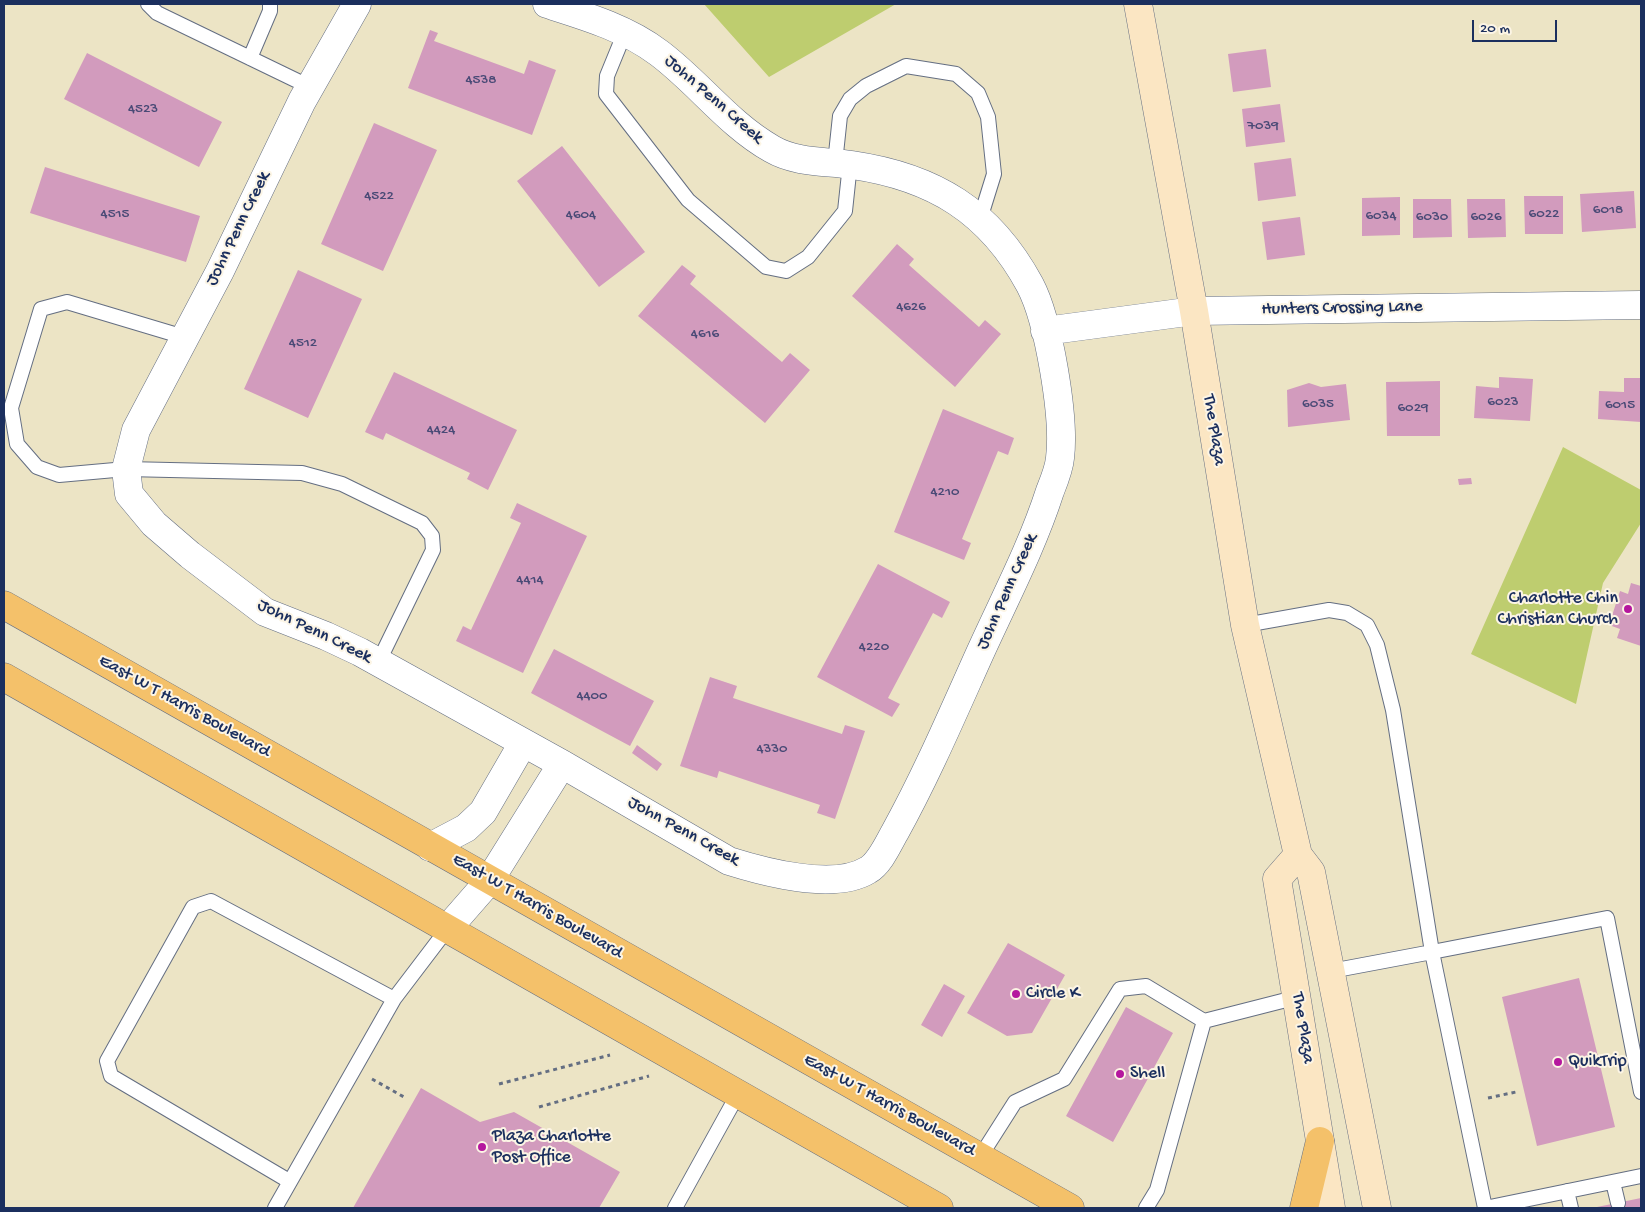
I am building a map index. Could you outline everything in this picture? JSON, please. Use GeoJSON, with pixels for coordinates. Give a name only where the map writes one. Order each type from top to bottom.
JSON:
{"type":"FeatureCollection","features":[{"type":"Feature","properties":{"kind":"main road","name":"The Plaza"},"geometry":{"type":"LineString","coordinates":[[1138,4],[1194,311],[1245,624],[1298,855],[1311,872],[1377,1208]]}},
{"type":"Feature","properties":{"kind":"main road","name":"East W T Harris Boulevard"},"geometry":{"type":"LineString","coordinates":[[4,605],[1070,1208]]}},
{"type":"Feature","properties":{"kind":"main road"},"geometry":{"type":"LineString","coordinates":[[4,677],[738,1094],[907,1200],[940,1208]]}},
{"type":"Feature","properties":{"kind":"main road","name":"The Plaza"},"geometry":{"type":"LineString","coordinates":[[1298,855],[1277,879],[1298,997],[1331,1208]]}},
{"type":"Feature","properties":{"kind":"main road"},"geometry":{"type":"LineString","coordinates":[[1304,1208],[1320,1141]]}},
{"type":"Feature","properties":{"kind":"street","name":"John Penn Creek"},"geometry":{"type":"LineString","coordinates":[[357,4],[310,87],[220,271],[136,430],[126,469],[129,494],[154,524],[190,555],[265,612],[326,636],[378,663],[562,764],[729,862],[765,871],[825,878],[854,877],[872,868],[916,793],[1042,519],[1060,460],[1060,404],[1045,331],[1031,287],[1004,248],[980,219],[951,196],[917,180],[842,164],[804,160],[776,152],[747,133],[709,100],[683,72],[655,50],[626,32],[547,4]]}},
{"type":"Feature","properties":{"kind":"street","name":"Hunters Crossing Lane"},"geometry":{"type":"LineString","coordinates":[[1045,331],[1194,311],[1641,305]]}},
{"type":"Feature","properties":{"kind":"street"},"geometry":{"type":"LineString","coordinates":[[430,846],[466,828],[483,812],[523,743]]}},
{"type":"Feature","properties":{"kind":"street"},"geometry":{"type":"LineString","coordinates":[[448,928],[490,881],[562,764]]}},
{"type":"Feature","properties":{"kind":"lane"},"geometry":{"type":"LineString","coordinates":[[148,4],[157,13],[310,87]]}},
{"type":"Feature","properties":{"kind":"lane"},"geometry":{"type":"LineString","coordinates":[[250,58],[270,11],[270,4]]}},
{"type":"Feature","properties":{"kind":"lane"},"geometry":{"type":"LineString","coordinates":[[626,32],[607,76],[606,94],[688,200],[766,267],[786,271],[808,257],[845,212],[840,116],[850,99],[866,86],[906,66],[956,74],[978,93],[988,117],[994,174],[980,219]]}},
{"type":"Feature","properties":{"kind":"lane"},"geometry":{"type":"LineString","coordinates":[[184,337],[67,302],[40,309],[11,408],[17,444],[37,467],[59,475],[126,469],[302,473],[342,484],[422,523],[432,536],[433,550],[378,663]]}},
{"type":"Feature","properties":{"kind":"lane"},"geometry":{"type":"LineString","coordinates":[[1245,624],[1328,610],[1347,613],[1367,625],[1378,645],[1393,710],[1432,952],[1485,1208],[1528,1204],[1567,1191],[1641,1176]]}},
{"type":"Feature","properties":{"kind":"lane"},"geometry":{"type":"LineString","coordinates":[[289,1181],[110,1076],[107,1061],[193,907],[210,901],[394,999]]}},
{"type":"Feature","properties":{"kind":"lane"},"geometry":{"type":"LineString","coordinates":[[1331,971],[1607,918],[1641,1092]]}},
{"type":"Feature","properties":{"kind":"lane"},"geometry":{"type":"LineString","coordinates":[[275,1208],[394,999],[448,928]]}},
{"type":"Feature","properties":{"kind":"lane"},"geometry":{"type":"LineString","coordinates":[[980,1157],[1015,1102],[1064,1079],[1120,989],[1146,986],[1204,1021],[1298,997]]}},
{"type":"Feature","properties":{"kind":"lane"},"geometry":{"type":"LineString","coordinates":[[1146,1208],[1157,1190],[1204,1021]]}},
{"type":"Feature","properties":{"kind":"lane"},"geometry":{"type":"LineString","coordinates":[[675,1208],[738,1094]]}},
{"type":"Feature","properties":{"kind":"lane"},"geometry":{"type":"LineString","coordinates":[[1613,1182],[1618,1203]]}},
{"type":"Feature","properties":{"kind":"lane"},"geometry":{"type":"LineString","coordinates":[[1567,1191],[1571,1208]]}},
{"type":"Feature","properties":{"kind":"path"},"geometry":{"type":"LineString","coordinates":[[499,1084],[613,1054]]}},
{"type":"Feature","properties":{"kind":"path"},"geometry":{"type":"LineString","coordinates":[[354,1069],[404,1097]]}},
{"type":"Feature","properties":{"kind":"path"},"geometry":{"type":"LineString","coordinates":[[539,1107],[650,1075]]}},
{"type":"Feature","properties":{"kind":"path"},"geometry":{"type":"LineString","coordinates":[[1488,1098],[1516,1092]]}},
{"type":"Feature","properties":{"kind":"green space"},"geometry":{"type":"Polygon","coordinates":[[[704,4],[896,4],[769,77],[704,4]]]}},
{"type":"Feature","properties":{"kind":"green space"},"geometry":{"type":"Polygon","coordinates":[[[1563,447],[1641,490],[1641,523],[1603,583],[1576,704],[1471,654],[1563,447]]]}},
{"type":"Feature","properties":{"kind":"building"},"geometry":{"type":"Polygon","coordinates":[[[430,30],[438,33],[434,41],[524,74],[529,60],[556,70],[532,135],[408,88],[430,30]]]}},
{"type":"Feature","properties":{"kind":"building"},"geometry":{"type":"Polygon","coordinates":[[[1266,49],[1271,87],[1233,92],[1228,54],[1266,49]]]}},
{"type":"Feature","properties":{"kind":"building"},"geometry":{"type":"Polygon","coordinates":[[[87,53],[222,122],[199,167],[64,99],[87,53]]]}},
{"type":"Feature","properties":{"kind":"building"},"geometry":{"type":"Polygon","coordinates":[[[1280,104],[1285,142],[1246,147],[1242,109],[1280,104]]]}},
{"type":"Feature","properties":{"kind":"building"},"geometry":{"type":"Polygon","coordinates":[[[374,123],[437,150],[383,271],[321,244],[374,123]]]}},
{"type":"Feature","properties":{"kind":"building"},"geometry":{"type":"Polygon","coordinates":[[[562,146],[645,252],[599,287],[517,181],[562,146]]]}},
{"type":"Feature","properties":{"kind":"building"},"geometry":{"type":"Polygon","coordinates":[[[1291,158],[1296,196],[1258,201],[1254,163],[1291,158]]]}},
{"type":"Feature","properties":{"kind":"building"},"geometry":{"type":"Polygon","coordinates":[[[45,167],[200,216],[186,262],[30,213],[45,167]]]}},
{"type":"Feature","properties":{"kind":"building"},"geometry":{"type":"Polygon","coordinates":[[[1634,191],[1636,228],[1582,232],[1580,194],[1634,191]]]}},
{"type":"Feature","properties":{"kind":"building"},"geometry":{"type":"Polygon","coordinates":[[[1524,196],[1563,196],[1563,234],[1525,234],[1524,196]]]}},
{"type":"Feature","properties":{"kind":"building"},"geometry":{"type":"Polygon","coordinates":[[[1400,197],[1400,235],[1362,236],[1362,198],[1400,197]]]}},
{"type":"Feature","properties":{"kind":"building"},"geometry":{"type":"Polygon","coordinates":[[[1413,199],[1451,199],[1452,237],[1413,238],[1413,199]]]}},
{"type":"Feature","properties":{"kind":"building"},"geometry":{"type":"Polygon","coordinates":[[[1467,199],[1505,199],[1506,237],[1468,238],[1467,199]]]}},
{"type":"Feature","properties":{"kind":"building"},"geometry":{"type":"Polygon","coordinates":[[[1300,217],[1305,255],[1267,260],[1262,222],[1300,217]]]}},
{"type":"Feature","properties":{"kind":"building"},"geometry":{"type":"Polygon","coordinates":[[[897,244],[914,259],[909,265],[979,327],[985,320],[1001,334],[955,387],[852,296],[897,244]]]}},
{"type":"Feature","properties":{"kind":"building"},"geometry":{"type":"Polygon","coordinates":[[[682,265],[696,276],[690,284],[782,362],[790,353],[810,370],[765,423],[638,316],[682,265]]]}},
{"type":"Feature","properties":{"kind":"building"},"geometry":{"type":"Polygon","coordinates":[[[298,270],[362,299],[308,418],[244,389],[298,270]]]}},
{"type":"Feature","properties":{"kind":"building"},"geometry":{"type":"Polygon","coordinates":[[[394,372],[517,430],[488,490],[467,479],[470,473],[386,433],[383,440],[365,432],[394,372]]]}},
{"type":"Feature","properties":{"kind":"building"},"geometry":{"type":"Polygon","coordinates":[[[1499,377],[1533,379],[1530,421],[1474,418],[1476,386],[1499,388],[1499,377]]]}},
{"type":"Feature","properties":{"kind":"building"},"geometry":{"type":"Polygon","coordinates":[[[1624,378],[1641,378],[1641,422],[1598,419],[1599,391],[1624,392],[1624,378]]]}},
{"type":"Feature","properties":{"kind":"building"},"geometry":{"type":"Polygon","coordinates":[[[1440,381],[1440,436],[1387,436],[1386,382],[1440,381]]]}},
{"type":"Feature","properties":{"kind":"building"},"geometry":{"type":"Polygon","coordinates":[[[1309,383],[1321,387],[1346,384],[1350,420],[1288,427],[1287,390],[1309,383]]]}},
{"type":"Feature","properties":{"kind":"building"},"geometry":{"type":"Polygon","coordinates":[[[943,409],[1014,438],[1008,455],[998,451],[962,539],[971,543],[964,560],[894,532],[943,409]]]}},
{"type":"Feature","properties":{"kind":"building"},"geometry":{"type":"Polygon","coordinates":[[[1471,478],[1472,484],[1459,485],[1458,479],[1471,478]]]}},
{"type":"Feature","properties":{"kind":"building"},"geometry":{"type":"Polygon","coordinates":[[[517,503],[587,536],[523,673],[456,641],[463,626],[471,630],[521,523],[510,518],[517,503]]]}},
{"type":"Feature","properties":{"kind":"building"},"geometry":{"type":"Polygon","coordinates":[[[878,564],[950,602],[942,618],[933,613],[888,698],[900,704],[892,717],[817,677],[878,564]]]}},
{"type":"Feature","properties":{"kind":"building","name":"Charlotte Chin Christian Church"},"geometry":{"type":"Polygon","coordinates":[[[1631,583],[1641,586],[1641,646],[1617,638],[1620,629],[1609,625],[1620,591],[1628,594],[1631,583]]]}},
{"type":"Feature","properties":{"kind":"building"},"geometry":{"type":"Polygon","coordinates":[[[554,649],[654,701],[630,746],[531,693],[554,649]]]}},
{"type":"Feature","properties":{"kind":"building"},"geometry":{"type":"Polygon","coordinates":[[[710,677],[737,686],[733,698],[842,734],[845,725],[865,731],[835,819],[817,813],[820,805],[719,771],[717,778],[680,766],[710,677]]]}},
{"type":"Feature","properties":{"kind":"building"},"geometry":{"type":"Polygon","coordinates":[[[637,745],[662,764],[657,771],[632,753],[637,745]]]}},
{"type":"Feature","properties":{"kind":"building","name":"Circle K"},"geometry":{"type":"Polygon","coordinates":[[[1008,943],[1065,975],[1032,1033],[1007,1036],[967,1013],[1008,943]]]}},
{"type":"Feature","properties":{"kind":"building","name":"QuikTrip"},"geometry":{"type":"Polygon","coordinates":[[[1579,978],[1615,1127],[1537,1146],[1502,997],[1579,978]]]}},
{"type":"Feature","properties":{"kind":"building"},"geometry":{"type":"Polygon","coordinates":[[[944,984],[965,996],[942,1037],[921,1025],[944,984]]]}},
{"type":"Feature","properties":{"kind":"building","name":"Shell"},"geometry":{"type":"Polygon","coordinates":[[[1126,1007],[1173,1033],[1113,1142],[1066,1116],[1126,1007]]]}},
{"type":"Feature","properties":{"kind":"building","name":"Plaza Charlotte Post Office"},"geometry":{"type":"Polygon","coordinates":[[[421,1088],[480,1122],[514,1112],[620,1172],[599,1208],[353,1208],[421,1088]]]}},
{"type":"Feature","properties":{"kind":"building"},"geometry":{"type":"Polygon","coordinates":[[[1641,1198],[1641,1208],[1597,1208],[1597,1207],[1641,1198]]]}},
{"type":"Feature","properties":{"kind":"place","name":"Charlotte Chin Christian Church"},"geometry":{"type":"Point","coordinates":[1628,609]}},
{"type":"Feature","properties":{"kind":"place","name":"Circle K"},"geometry":{"type":"Point","coordinates":[1016,994]}},
{"type":"Feature","properties":{"kind":"place","name":"QuikTrip"},"geometry":{"type":"Point","coordinates":[1558,1062]}},
{"type":"Feature","properties":{"kind":"place","name":"Shell"},"geometry":{"type":"Point","coordinates":[1120,1074]}},
{"type":"Feature","properties":{"kind":"place","name":"Plaza Charlotte Post Office"},"geometry":{"type":"Point","coordinates":[482,1147]}}]}
